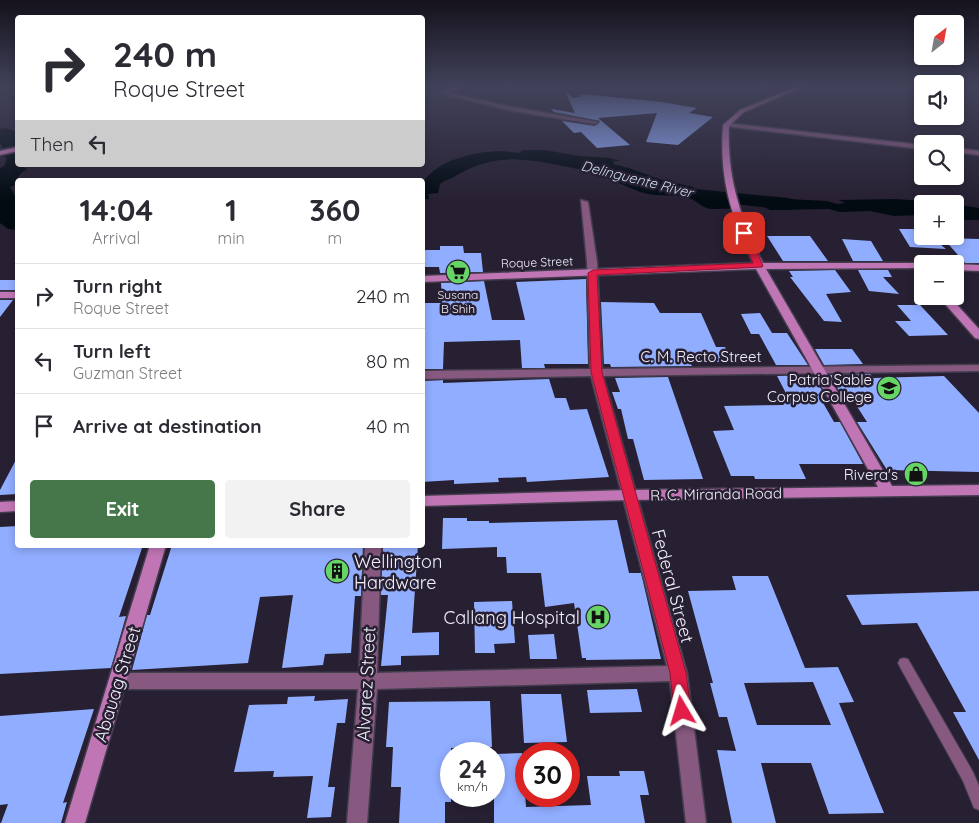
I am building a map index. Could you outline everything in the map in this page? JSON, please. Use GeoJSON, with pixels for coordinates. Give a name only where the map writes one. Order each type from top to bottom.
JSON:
{"type":"FeatureCollection","features":[{"type":"Feature","properties":{"kind":"street"},"geometry":{"type":"LineString","coordinates":[[888,491],[759,266],[737,217],[728,179],[724,139],[726,125],[914,146]]}},
{"type":"Feature","properties":{"kind":"street"},"geometry":{"type":"LineString","coordinates":[[0,153],[15,150]]}},
{"type":"Feature","properties":{"kind":"street"},"geometry":{"type":"LineString","coordinates":[[964,151],[979,153]]}},
{"type":"Feature","properties":{"kind":"street","name":"Federal Street"},"geometry":{"type":"LineString","coordinates":[[584,202],[593,273],[596,372],[678,673],[696,823]]}},
{"type":"Feature","properties":{"kind":"street","name":"Roque Street"},"geometry":{"type":"LineString","coordinates":[[425,279],[759,266],[914,265]]}},
{"type":"Feature","properties":{"kind":"street"},"geometry":{"type":"LineString","coordinates":[[964,267],[979,268]]}},
{"type":"Feature","properties":{"kind":"street"},"geometry":{"type":"LineString","coordinates":[[0,295],[15,295]]}},
{"type":"Feature","properties":{"kind":"street"},"geometry":{"type":"LineString","coordinates":[[951,305],[979,336]]}},
{"type":"Feature","properties":{"kind":"street","name":"C. M. Recto Street"},"geometry":{"type":"LineString","coordinates":[[425,375],[979,368]]}},
{"type":"Feature","properties":{"kind":"street","name":"R. C. Miranda Road"},"geometry":{"type":"LineString","coordinates":[[425,501],[629,495],[979,490]]}},
{"type":"Feature","properties":{"kind":"street"},"geometry":{"type":"LineString","coordinates":[[0,507],[15,506]]}},
{"type":"Feature","properties":{"kind":"street","name":"Abauag Street"},"geometry":{"type":"LineString","coordinates":[[75,823],[157,548]]}},
{"type":"Feature","properties":{"kind":"street","name":"Alvarez Street"},"geometry":{"type":"LineString","coordinates":[[357,823],[368,681],[373,548]]}},
{"type":"Feature","properties":{"kind":"street"},"geometry":{"type":"LineString","coordinates":[[118,681],[368,681],[678,673]]}},
{"type":"Feature","properties":{"kind":"lane"},"geometry":{"type":"LineString","coordinates":[[904,662],[968,777],[979,803]]}},
{"type":"Feature","properties":{"kind":"water"},"geometry":{"type":"Polygon","coordinates":[[[6,128],[15,131],[15,145],[3,148],[0,143],[0,129],[6,128]]]}},
{"type":"Feature","properties":{"kind":"water"},"geometry":{"type":"Polygon","coordinates":[[[523,150],[545,150],[578,156],[610,158],[620,161],[614,161],[613,164],[662,180],[693,187],[698,190],[736,195],[732,209],[709,208],[688,198],[640,192],[587,171],[511,159],[498,160],[471,168],[442,182],[438,193],[428,194],[429,199],[425,199],[425,180],[430,174],[447,163],[478,153],[499,151],[519,153],[523,150]]]}},
{"type":"Feature","properties":{"kind":"water"},"geometry":{"type":"Polygon","coordinates":[[[15,153],[15,167],[27,169],[15,178],[15,185],[10,187],[15,196],[15,230],[8,229],[0,223],[0,168],[4,166],[7,158],[4,156],[15,153]]]}},
{"type":"Feature","properties":{"kind":"water"},"geometry":{"type":"Polygon","coordinates":[[[745,196],[779,202],[788,199],[827,201],[837,204],[845,203],[839,200],[914,200],[914,215],[894,216],[870,211],[840,212],[829,209],[770,210],[758,204],[747,202],[745,196]]]}},
{"type":"Feature","properties":{"kind":"water"},"geometry":{"type":"Polygon","coordinates":[[[964,206],[979,208],[979,220],[964,220],[964,206]]]}},
{"type":"Feature","properties":{"kind":"building"},"geometry":{"type":"Polygon","coordinates":[[[565,124],[595,126],[606,124],[630,145],[597,148],[581,132],[574,133],[565,124]]]}},
{"type":"Feature","properties":{"kind":"building"},"geometry":{"type":"Polygon","coordinates":[[[653,124],[704,124],[678,145],[646,142],[653,124]]]}},
{"type":"Feature","properties":{"kind":"building"},"geometry":{"type":"Polygon","coordinates":[[[899,229],[914,229],[914,245],[941,245],[946,249],[910,247],[899,229]]]}},
{"type":"Feature","properties":{"kind":"building"},"geometry":{"type":"Polygon","coordinates":[[[767,236],[810,236],[828,261],[783,261],[767,236]]]}},
{"type":"Feature","properties":{"kind":"building"},"geometry":{"type":"Polygon","coordinates":[[[842,239],[871,241],[883,261],[853,261],[842,239]]]}},
{"type":"Feature","properties":{"kind":"building"},"geometry":{"type":"Polygon","coordinates":[[[964,239],[979,239],[979,263],[965,263],[964,255],[958,255],[949,245],[964,245],[964,239]]]}},
{"type":"Feature","properties":{"kind":"building"},"geometry":{"type":"Polygon","coordinates":[[[440,246],[463,246],[464,253],[481,253],[483,272],[440,273],[439,267],[425,267],[425,250],[440,250],[440,246]]]}},
{"type":"Feature","properties":{"kind":"building"},"geometry":{"type":"Polygon","coordinates":[[[835,270],[851,292],[826,294],[842,322],[824,321],[790,277],[793,277],[789,271],[835,270]]]}},
{"type":"Feature","properties":{"kind":"building"},"geometry":{"type":"Polygon","coordinates":[[[858,270],[888,270],[892,277],[883,277],[899,294],[869,291],[858,270]]]}},
{"type":"Feature","properties":{"kind":"building"},"geometry":{"type":"Polygon","coordinates":[[[586,279],[588,364],[544,364],[545,368],[522,368],[520,340],[444,342],[443,369],[425,369],[425,303],[442,303],[441,283],[484,281],[492,320],[525,320],[516,282],[586,279]]]}},
{"type":"Feature","properties":{"kind":"building"},"geometry":{"type":"Polygon","coordinates":[[[0,280],[15,280],[15,290],[0,290],[0,280]]]}},
{"type":"Feature","properties":{"kind":"building"},"geometry":{"type":"Polygon","coordinates":[[[0,300],[13,300],[0,317],[0,300]]]}},
{"type":"Feature","properties":{"kind":"building"},"geometry":{"type":"Polygon","coordinates":[[[601,302],[654,303],[660,313],[701,313],[716,347],[725,347],[732,362],[690,362],[692,366],[611,367],[610,364],[604,364],[601,302]]]}},
{"type":"Feature","properties":{"kind":"building"},"geometry":{"type":"Polygon","coordinates":[[[897,305],[920,305],[948,335],[909,336],[895,321],[911,321],[897,305]]]}},
{"type":"Feature","properties":{"kind":"building"},"geometry":{"type":"Polygon","coordinates":[[[760,313],[772,333],[787,333],[808,365],[776,365],[759,334],[751,334],[741,314],[760,313]]]}},
{"type":"Feature","properties":{"kind":"building"},"geometry":{"type":"Polygon","coordinates":[[[815,349],[852,349],[863,364],[824,365],[815,349]]]}},
{"type":"Feature","properties":{"kind":"building"},"geometry":{"type":"Polygon","coordinates":[[[870,374],[873,378],[944,376],[979,413],[979,472],[887,470],[857,422],[867,422],[849,394],[841,394],[830,375],[870,374]]]}},
{"type":"Feature","properties":{"kind":"building"},"geometry":{"type":"Polygon","coordinates":[[[813,375],[824,394],[818,394],[834,422],[840,422],[863,464],[799,464],[806,479],[755,479],[754,476],[731,476],[713,431],[734,430],[724,406],[784,405],[781,399],[789,399],[777,376],[813,375]]]}},
{"type":"Feature","properties":{"kind":"building"},"geometry":{"type":"Polygon","coordinates":[[[668,377],[703,479],[644,480],[633,439],[628,439],[621,409],[618,409],[612,392],[620,392],[615,378],[668,377]]]}},
{"type":"Feature","properties":{"kind":"building"},"geometry":{"type":"Polygon","coordinates":[[[549,379],[555,398],[566,398],[570,410],[587,409],[609,477],[527,482],[526,477],[498,478],[499,482],[454,484],[454,480],[425,482],[425,381],[443,380],[443,383],[549,379]]]}},
{"type":"Feature","properties":{"kind":"building"},"geometry":{"type":"Polygon","coordinates":[[[15,462],[15,494],[0,495],[0,490],[15,462]]]}},
{"type":"Feature","properties":{"kind":"building"},"geometry":{"type":"Polygon","coordinates":[[[443,518],[467,518],[467,521],[489,521],[489,523],[617,520],[629,573],[641,573],[661,659],[586,660],[586,658],[582,658],[574,603],[545,607],[541,573],[507,573],[506,557],[497,557],[497,547],[442,549],[443,518]]]}},
{"type":"Feature","properties":{"kind":"building"},"geometry":{"type":"Polygon","coordinates":[[[15,526],[15,548],[142,548],[119,617],[126,616],[111,668],[0,674],[0,527],[15,526]]]}},
{"type":"Feature","properties":{"kind":"building"},"geometry":{"type":"Polygon","coordinates":[[[171,548],[363,548],[361,596],[355,596],[351,653],[325,654],[323,665],[282,668],[293,595],[260,597],[248,663],[132,670],[147,615],[150,615],[171,548]]]}},
{"type":"Feature","properties":{"kind":"building"},"geometry":{"type":"Polygon","coordinates":[[[383,548],[418,548],[412,633],[439,632],[439,655],[401,656],[401,665],[381,666],[388,595],[381,595],[383,548]]]}},
{"type":"Feature","properties":{"kind":"building"},"geometry":{"type":"Polygon","coordinates":[[[732,576],[768,576],[805,668],[838,667],[854,702],[839,703],[884,813],[829,814],[811,763],[761,763],[776,823],[732,823],[717,750],[736,751],[727,717],[719,717],[710,683],[713,683],[688,591],[736,590],[732,576]],[[813,682],[744,683],[757,725],[831,725],[813,682]]]}},
{"type":"Feature","properties":{"kind":"building"},"geometry":{"type":"Polygon","coordinates":[[[979,591],[979,760],[953,712],[966,712],[917,623],[862,625],[846,595],[979,591]]]}},
{"type":"Feature","properties":{"kind":"building"},"geometry":{"type":"Polygon","coordinates":[[[512,601],[515,643],[494,644],[495,653],[475,653],[474,602],[512,601]]]}},
{"type":"Feature","properties":{"kind":"building"},"geometry":{"type":"Polygon","coordinates":[[[554,634],[557,659],[530,659],[528,635],[554,634]]]}},
{"type":"Feature","properties":{"kind":"building"},"geometry":{"type":"Polygon","coordinates":[[[637,689],[642,712],[590,713],[587,690],[637,689]]]}},
{"type":"Feature","properties":{"kind":"building"},"geometry":{"type":"Polygon","coordinates":[[[521,694],[561,694],[567,742],[524,742],[521,694]]]}},
{"type":"Feature","properties":{"kind":"building"},"geometry":{"type":"Polygon","coordinates":[[[315,696],[314,701],[348,699],[345,723],[337,723],[328,787],[335,787],[331,817],[307,818],[313,776],[273,777],[274,771],[234,772],[249,705],[287,704],[288,697],[315,696]]]}},
{"type":"Feature","properties":{"kind":"building"},"geometry":{"type":"Polygon","coordinates":[[[490,701],[492,742],[440,742],[440,807],[445,807],[445,823],[399,823],[401,787],[391,787],[393,747],[386,747],[389,702],[490,701]]]}},
{"type":"Feature","properties":{"kind":"building"},"geometry":{"type":"Polygon","coordinates":[[[94,709],[63,803],[67,802],[61,823],[1,823],[8,804],[0,805],[0,716],[94,709]]]}},
{"type":"Feature","properties":{"kind":"building"},"geometry":{"type":"Polygon","coordinates":[[[515,753],[515,807],[580,807],[580,805],[591,805],[587,776],[620,776],[619,771],[644,771],[649,795],[640,795],[645,823],[494,823],[494,807],[505,807],[505,754],[515,753]]]}},
{"type":"Feature","properties":{"kind":"waterway","name":"Delinguente River"},"geometry":{"type":"LineString","coordinates":[[696,195],[788,204]]}},
{"type":"Feature","properties":{"kind":"place","name":"Susana B Shih"},"geometry":{"type":"Point","coordinates":[458,272]}},
{"type":"Feature","properties":{"kind":"place","name":"Patria Sable Corpus College"},"geometry":{"type":"Point","coordinates":[889,388]}},
{"type":"Feature","properties":{"kind":"place","name":"Rivera's"},"geometry":{"type":"Point","coordinates":[916,474]}},
{"type":"Feature","properties":{"kind":"place","name":"Wellington Hardware"},"geometry":{"type":"Point","coordinates":[337,571]}},
{"type":"Feature","properties":{"kind":"place","name":"Callang Hospital"},"geometry":{"type":"Point","coordinates":[598,617]}},
{"type":"Feature","properties":{"kind":"route"},"geometry":{"type":"LineString","coordinates":[[682,711],[678,673],[596,372],[593,273],[759,266],[744,233]]}}]}
